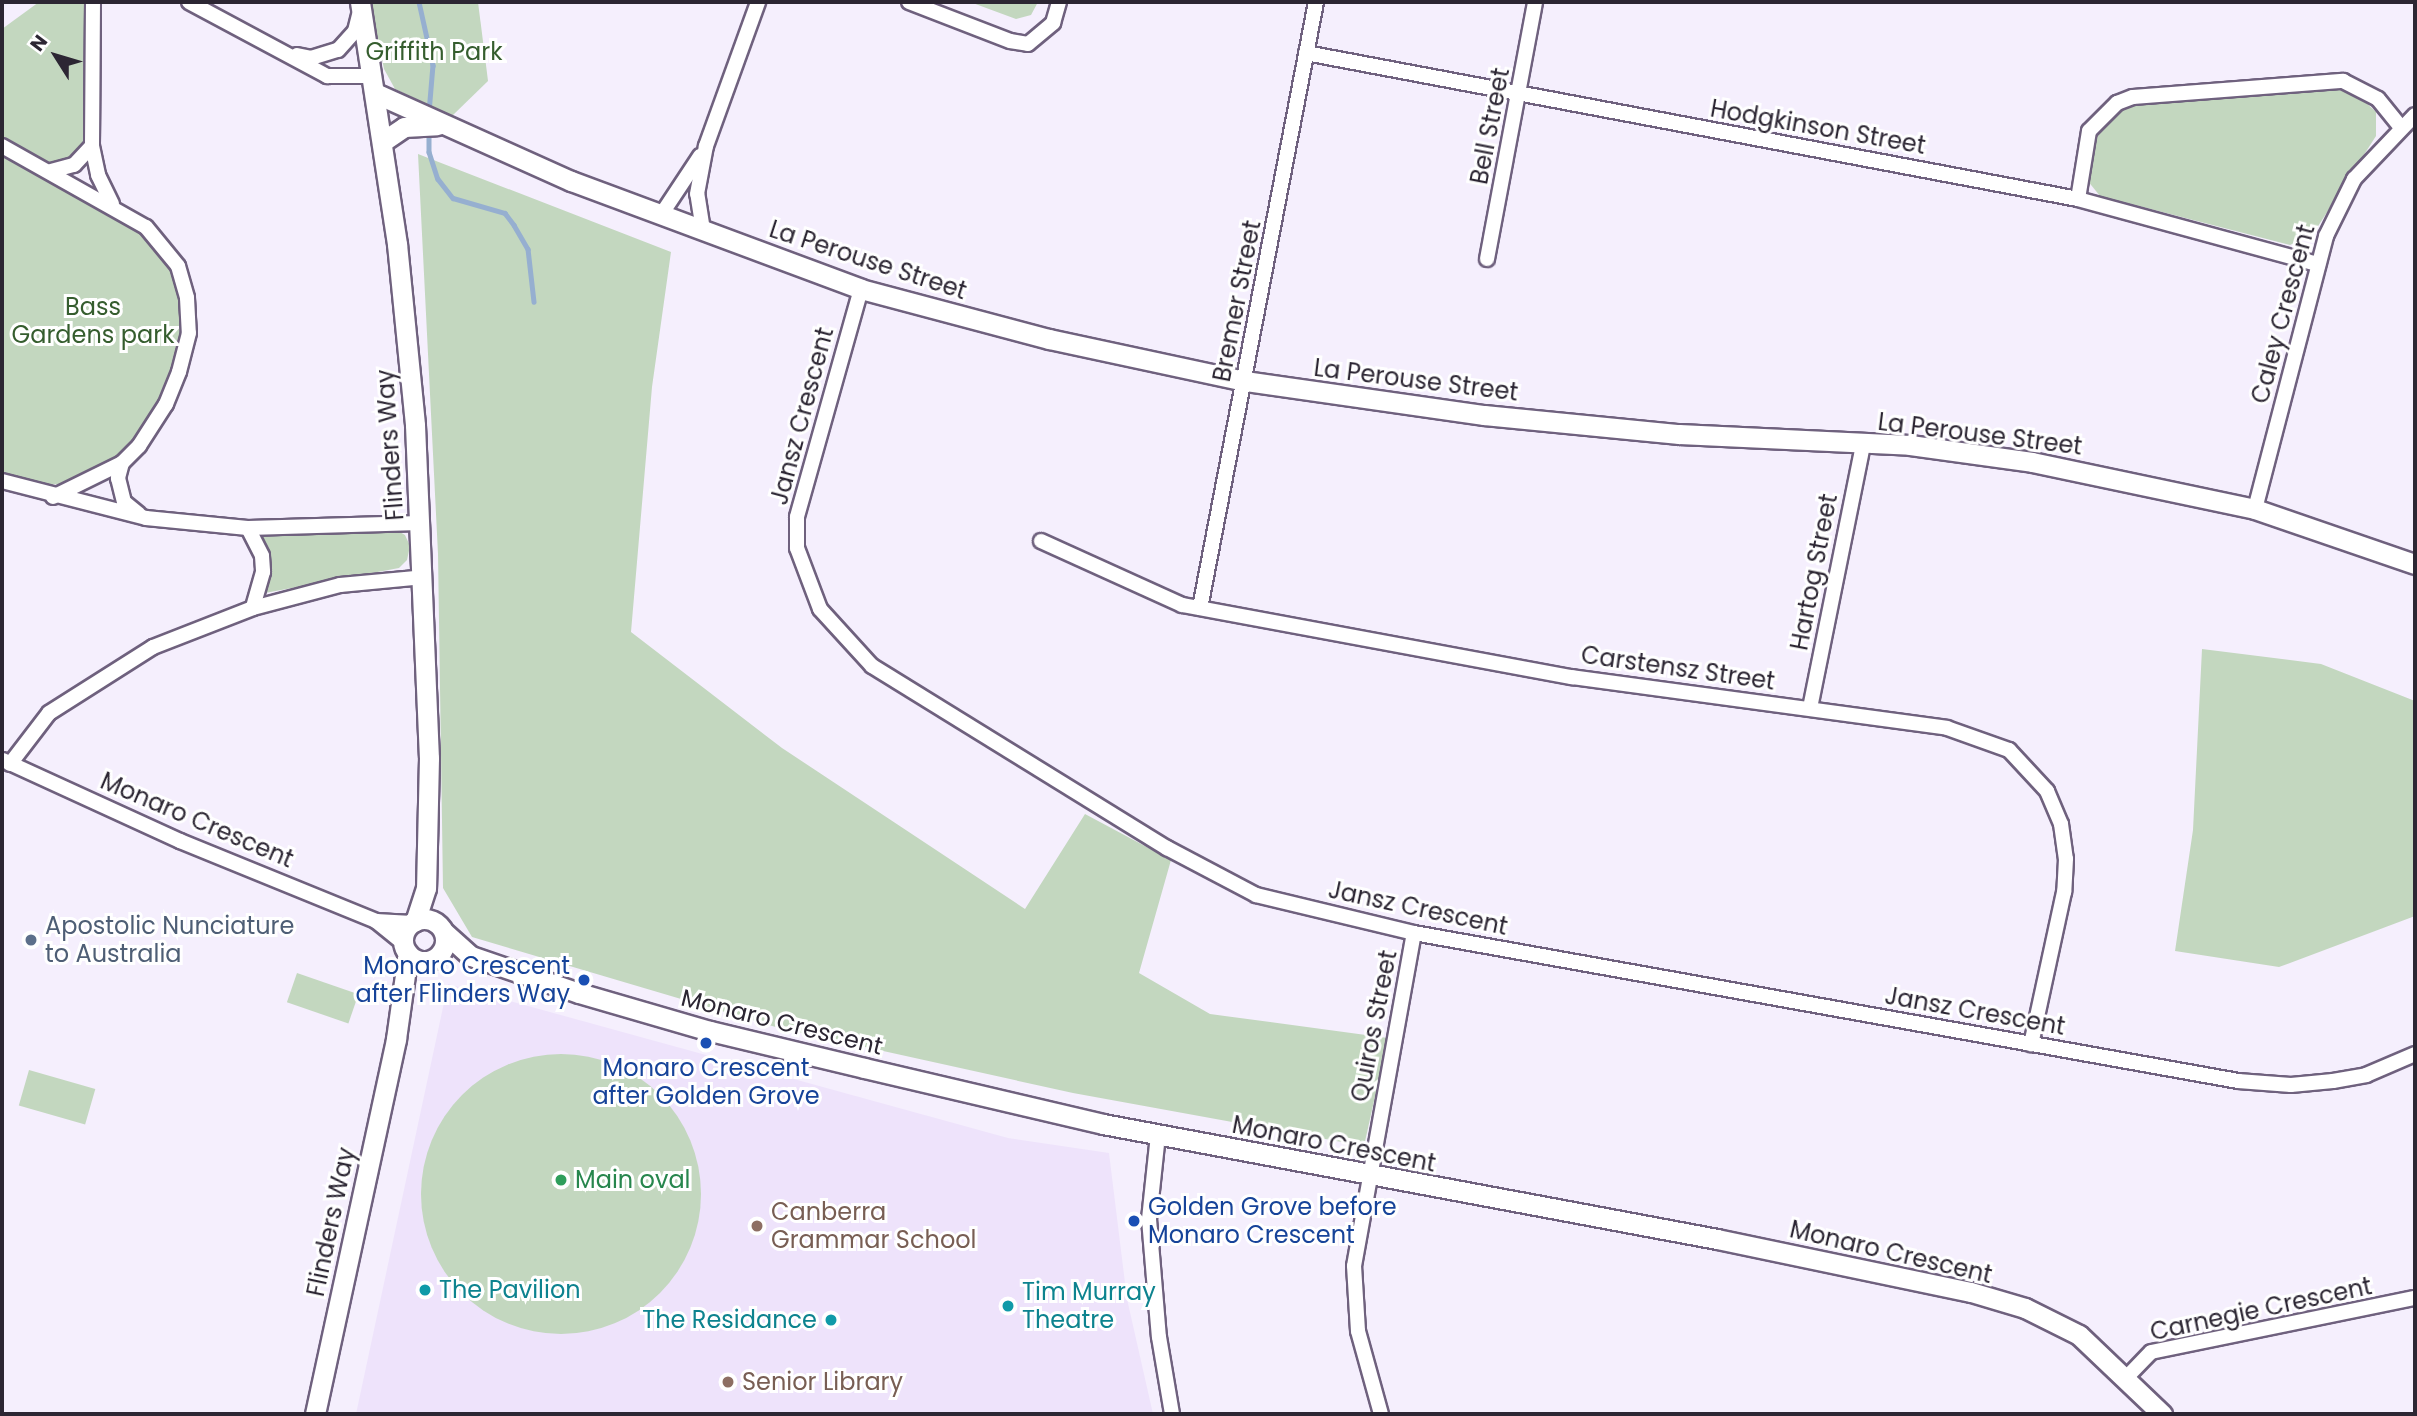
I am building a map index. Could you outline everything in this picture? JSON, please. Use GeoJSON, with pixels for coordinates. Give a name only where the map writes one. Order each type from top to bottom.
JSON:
{"type":"FeatureCollection","features":[{"type":"Feature","properties":{"kind":"street"},"geometry":{"type":"LineString","coordinates":[[93,2],[92,146],[98,175],[112,204]]}},
{"type":"Feature","properties":{"kind":"street","name":"La Perouse Street"},"geometry":{"type":"LineString","coordinates":[[189,2],[327,76],[374,84],[432,123],[662,215],[861,289],[1049,339],[1245,381],[1497,416],[1679,434],[1922,447],[2059,467],[2255,509],[2415,564]]}},
{"type":"Feature","properties":{"kind":"street"},"geometry":{"type":"LineString","coordinates":[[703,230],[697,194],[706,146],[758,2]]}},
{"type":"Feature","properties":{"kind":"street"},"geometry":{"type":"LineString","coordinates":[[909,2],[1010,41],[1028,44],[1053,23],[1059,2]]}},
{"type":"Feature","properties":{"kind":"street","name":"Bremer Street"},"geometry":{"type":"LineString","coordinates":[[1200,607],[1316,2]]}},
{"type":"Feature","properties":{"kind":"street","name":"Bell Street"},"geometry":{"type":"LineString","coordinates":[[1487,258],[1520,95],[1535,2]]}},
{"type":"Feature","properties":{"kind":"street","name":"La Perouse Street"},"geometry":{"type":"LineString","coordinates":[[289,54],[311,58],[338,50],[355,30],[361,5]]}},
{"type":"Feature","properties":{"kind":"street","name":"Flinders Way"},"geometry":{"type":"LineString","coordinates":[[361,5],[383,142],[407,335],[424,577],[429,758],[426,888],[413,922]]}},
{"type":"Feature","properties":{"kind":"street","name":"Hodgkinson Street"},"geometry":{"type":"LineString","coordinates":[[1306,53],[2078,199],[2318,264]]}},
{"type":"Feature","properties":{"kind":"street"},"geometry":{"type":"LineString","coordinates":[[2078,199],[2089,131],[2118,103],[2133,97],[2343,81],[2378,99],[2402,127]]}},
{"type":"Feature","properties":{"kind":"street","name":"Caley Crescent"},"geometry":{"type":"LineString","coordinates":[[2255,509],[2318,264],[2338,208],[2354,178],[2415,115]]}},
{"type":"Feature","properties":{"kind":"street"},"geometry":{"type":"LineString","coordinates":[[383,142],[404,127],[432,123]]}},
{"type":"Feature","properties":{"kind":"street"},"geometry":{"type":"LineString","coordinates":[[2,146],[112,204],[146,227],[172,257],[187,298],[188,321],[179,372],[166,404],[139,446],[122,463],[53,497]]}},
{"type":"Feature","properties":{"kind":"street"},"geometry":{"type":"LineString","coordinates":[[51,171],[74,165],[92,146]]}},
{"type":"Feature","properties":{"kind":"street"},"geometry":{"type":"LineString","coordinates":[[662,215],[706,146]]}},
{"type":"Feature","properties":{"kind":"street","name":"Jansz Crescent"},"geometry":{"type":"LineString","coordinates":[[861,289],[797,517],[797,548],[807,583],[832,626],[872,666],[1232,884],[1256,895],[1414,933],[2238,1081],[2291,1085],[2366,1075],[2415,1054]]}},
{"type":"Feature","properties":{"kind":"street","name":"Hartog Street"},"geometry":{"type":"LineString","coordinates":[[1810,708],[1863,444]]}},
{"type":"Feature","properties":{"kind":"street"},"geometry":{"type":"LineString","coordinates":[[122,463],[118,478],[124,502],[146,518]]}},
{"type":"Feature","properties":{"kind":"street"},"geometry":{"type":"LineString","coordinates":[[2,481],[53,497],[146,518],[247,528],[420,523]]}},
{"type":"Feature","properties":{"kind":"street"},"geometry":{"type":"LineString","coordinates":[[247,528],[262,564],[253,608]]}},
{"type":"Feature","properties":{"kind":"street","name":"Carstensz Street"},"geometry":{"type":"LineString","coordinates":[[1041,541],[1182,605],[1572,677],[1810,708],[1981,737],[2009,750],[2047,791],[2061,824],[2064,892],[2031,1044]]}},
{"type":"Feature","properties":{"kind":"street"},"geometry":{"type":"LineString","coordinates":[[6,762],[43,719],[85,688],[153,647],[253,608],[340,585],[424,577]]}},
{"type":"Feature","properties":{"kind":"street","name":"Monaro Crescent"},"geometry":{"type":"LineString","coordinates":[[6,762],[180,841],[376,921],[406,948]]}},
{"type":"Feature","properties":{"kind":"street","name":"Flinders Way"},"geometry":{"type":"LineString","coordinates":[[426,888],[440,927]]}},
{"type":"Feature","properties":{"kind":"street","name":"Monaro Crescent"},"geometry":{"type":"LineString","coordinates":[[376,921],[413,922]]}},
{"type":"Feature","properties":{"kind":"street"},"geometry":{"type":"LineString","coordinates":[[413,922],[440,927],[445,946],[435,958],[419,961],[406,948],[413,922]]}},
{"type":"Feature","properties":{"kind":"street","name":"Monaro Crescent"},"geometry":{"type":"LineString","coordinates":[[440,927],[471,956]]}},
{"type":"Feature","properties":{"kind":"street","name":"Quiros Street"},"geometry":{"type":"LineString","coordinates":[[1381,1414],[1358,1331],[1354,1266],[1414,933]]}},
{"type":"Feature","properties":{"kind":"street","name":"Flinders Way"},"geometry":{"type":"LineString","coordinates":[[315,1414],[396,1039],[406,948]]}},
{"type":"Feature","properties":{"kind":"street","name":"Monaro Crescent"},"geometry":{"type":"LineString","coordinates":[[435,958],[471,956],[710,1031],[1158,1135],[1369,1177],[1717,1239],[1971,1293],[2025,1308],[2079,1335],[2162,1414]]}},
{"type":"Feature","properties":{"kind":"street","name":"Flinders Way"},"geometry":{"type":"LineString","coordinates":[[396,1039],[416,983],[435,958]]}},
{"type":"Feature","properties":{"kind":"street"},"geometry":{"type":"LineString","coordinates":[[1158,1135],[1149,1219],[1159,1337],[1172,1414]]}},
{"type":"Feature","properties":{"kind":"street","name":"Carnegie Crescent"},"geometry":{"type":"LineString","coordinates":[[2125,1379],[2151,1352],[2415,1298]]}},
{"type":"Feature","properties":{"kind":"shaded area","name":"Canberra Grammar School"},"geometry":{"type":"Polygon","coordinates":[[[448,984],[1008,1138],[1109,1153],[1127,1299],[1153,1414],[356,1414],[448,984]]]}},
{"type":"Feature","properties":{"kind":"green space"},"geometry":{"type":"Polygon","coordinates":[[[39,2],[86,2],[87,142],[71,160],[52,164],[2,140],[2,29],[39,2]]]}},
{"type":"Feature","properties":{"kind":"green space","name":"Griffith Park"},"geometry":{"type":"Polygon","coordinates":[[[370,2],[478,2],[488,81],[452,116],[395,89],[384,69],[370,2]]]}},
{"type":"Feature","properties":{"kind":"green space"},"geometry":{"type":"Polygon","coordinates":[[[970,2],[1038,2],[1031,15],[1016,19],[970,2]]]}},
{"type":"Feature","properties":{"kind":"green space"},"geometry":{"type":"Polygon","coordinates":[[[2336,89],[2358,95],[2376,112],[2376,136],[2313,234],[2290,245],[2100,196],[2087,180],[2097,137],[2110,118],[2131,105],[2336,89]]]}},
{"type":"Feature","properties":{"kind":"green space","name":"Bass Gardens park"},"geometry":{"type":"Polygon","coordinates":[[[2,154],[142,233],[170,264],[179,283],[183,326],[180,346],[153,412],[120,457],[64,484],[31,485],[2,476],[2,154]]]}},
{"type":"Feature","properties":{"kind":"green space"},"geometry":{"type":"Polygon","coordinates":[[[418,154],[671,252],[652,387],[631,632],[782,748],[1025,909],[1085,814],[1171,860],[1139,973],[1210,1014],[1388,1038],[1364,1146],[1073,1093],[779,1028],[472,937],[443,888],[438,554],[418,154]]]}},
{"type":"Feature","properties":{"kind":"green space"},"geometry":{"type":"Polygon","coordinates":[[[393,528],[405,535],[410,546],[407,560],[399,568],[265,593],[270,573],[261,534],[393,528]]]}},
{"type":"Feature","properties":{"kind":"green space"},"geometry":{"type":"Polygon","coordinates":[[[2202,649],[2321,664],[2415,701],[2415,916],[2279,967],[2175,951],[2193,830],[2202,649]]]}},
{"type":"Feature","properties":{"kind":"green space"},"geometry":{"type":"Polygon","coordinates":[[[297,973],[358,994],[348,1023],[287,1002],[297,973]]]}},
{"type":"Feature","properties":{"kind":"green space","name":"Main oval"},"geometry":{"type":"Polygon","coordinates":[[[561,1054],[602,1060],[639,1078],[660,1095],[677,1116],[695,1153],[701,1194],[695,1235],[677,1272],[660,1293],[639,1310],[602,1328],[561,1334],[520,1328],[483,1310],[462,1293],[445,1272],[427,1235],[421,1194],[427,1153],[445,1116],[462,1095],[483,1078],[520,1060],[561,1054]]]}},
{"type":"Feature","properties":{"kind":"green space"},"geometry":{"type":"Polygon","coordinates":[[[29,1070],[95,1089],[85,1125],[19,1106],[29,1070]]]}},
{"type":"Feature","properties":{"kind":"waterway"},"geometry":{"type":"LineString","coordinates":[[419,2],[433,65],[429,113]]}},
{"type":"Feature","properties":{"kind":"waterway"},"geometry":{"type":"LineString","coordinates":[[429,132],[429,152],[438,179],[453,198],[505,213],[514,225],[528,249],[534,302]]}},
{"type":"Feature","properties":{"kind":"place","name":"Apostolic Nunciature to Australia"},"geometry":{"type":"Point","coordinates":[31,940]}},
{"type":"Feature","properties":{"kind":"place","name":"Monaro Crescent after Flinders Way"},"geometry":{"type":"Point","coordinates":[584,980]}},
{"type":"Feature","properties":{"kind":"place","name":"Monaro Crescent after Golden Grove"},"geometry":{"type":"Point","coordinates":[706,1043]}},
{"type":"Feature","properties":{"kind":"place","name":"Main oval"},"geometry":{"type":"Point","coordinates":[561,1180]}},
{"type":"Feature","properties":{"kind":"place","name":"Golden Grove before Monaro Crescent"},"geometry":{"type":"Point","coordinates":[1134,1221]}},
{"type":"Feature","properties":{"kind":"place","name":"Canberra Grammar School"},"geometry":{"type":"Point","coordinates":[757,1226]}},
{"type":"Feature","properties":{"kind":"place","name":"The Pavilion"},"geometry":{"type":"Point","coordinates":[425,1290]}},
{"type":"Feature","properties":{"kind":"place","name":"Tim Murray Theatre"},"geometry":{"type":"Point","coordinates":[1008,1306]}},
{"type":"Feature","properties":{"kind":"place","name":"The Residance"},"geometry":{"type":"Point","coordinates":[831,1320]}},
{"type":"Feature","properties":{"kind":"place","name":"Senior Library"},"geometry":{"type":"Point","coordinates":[728,1382]}}]}
